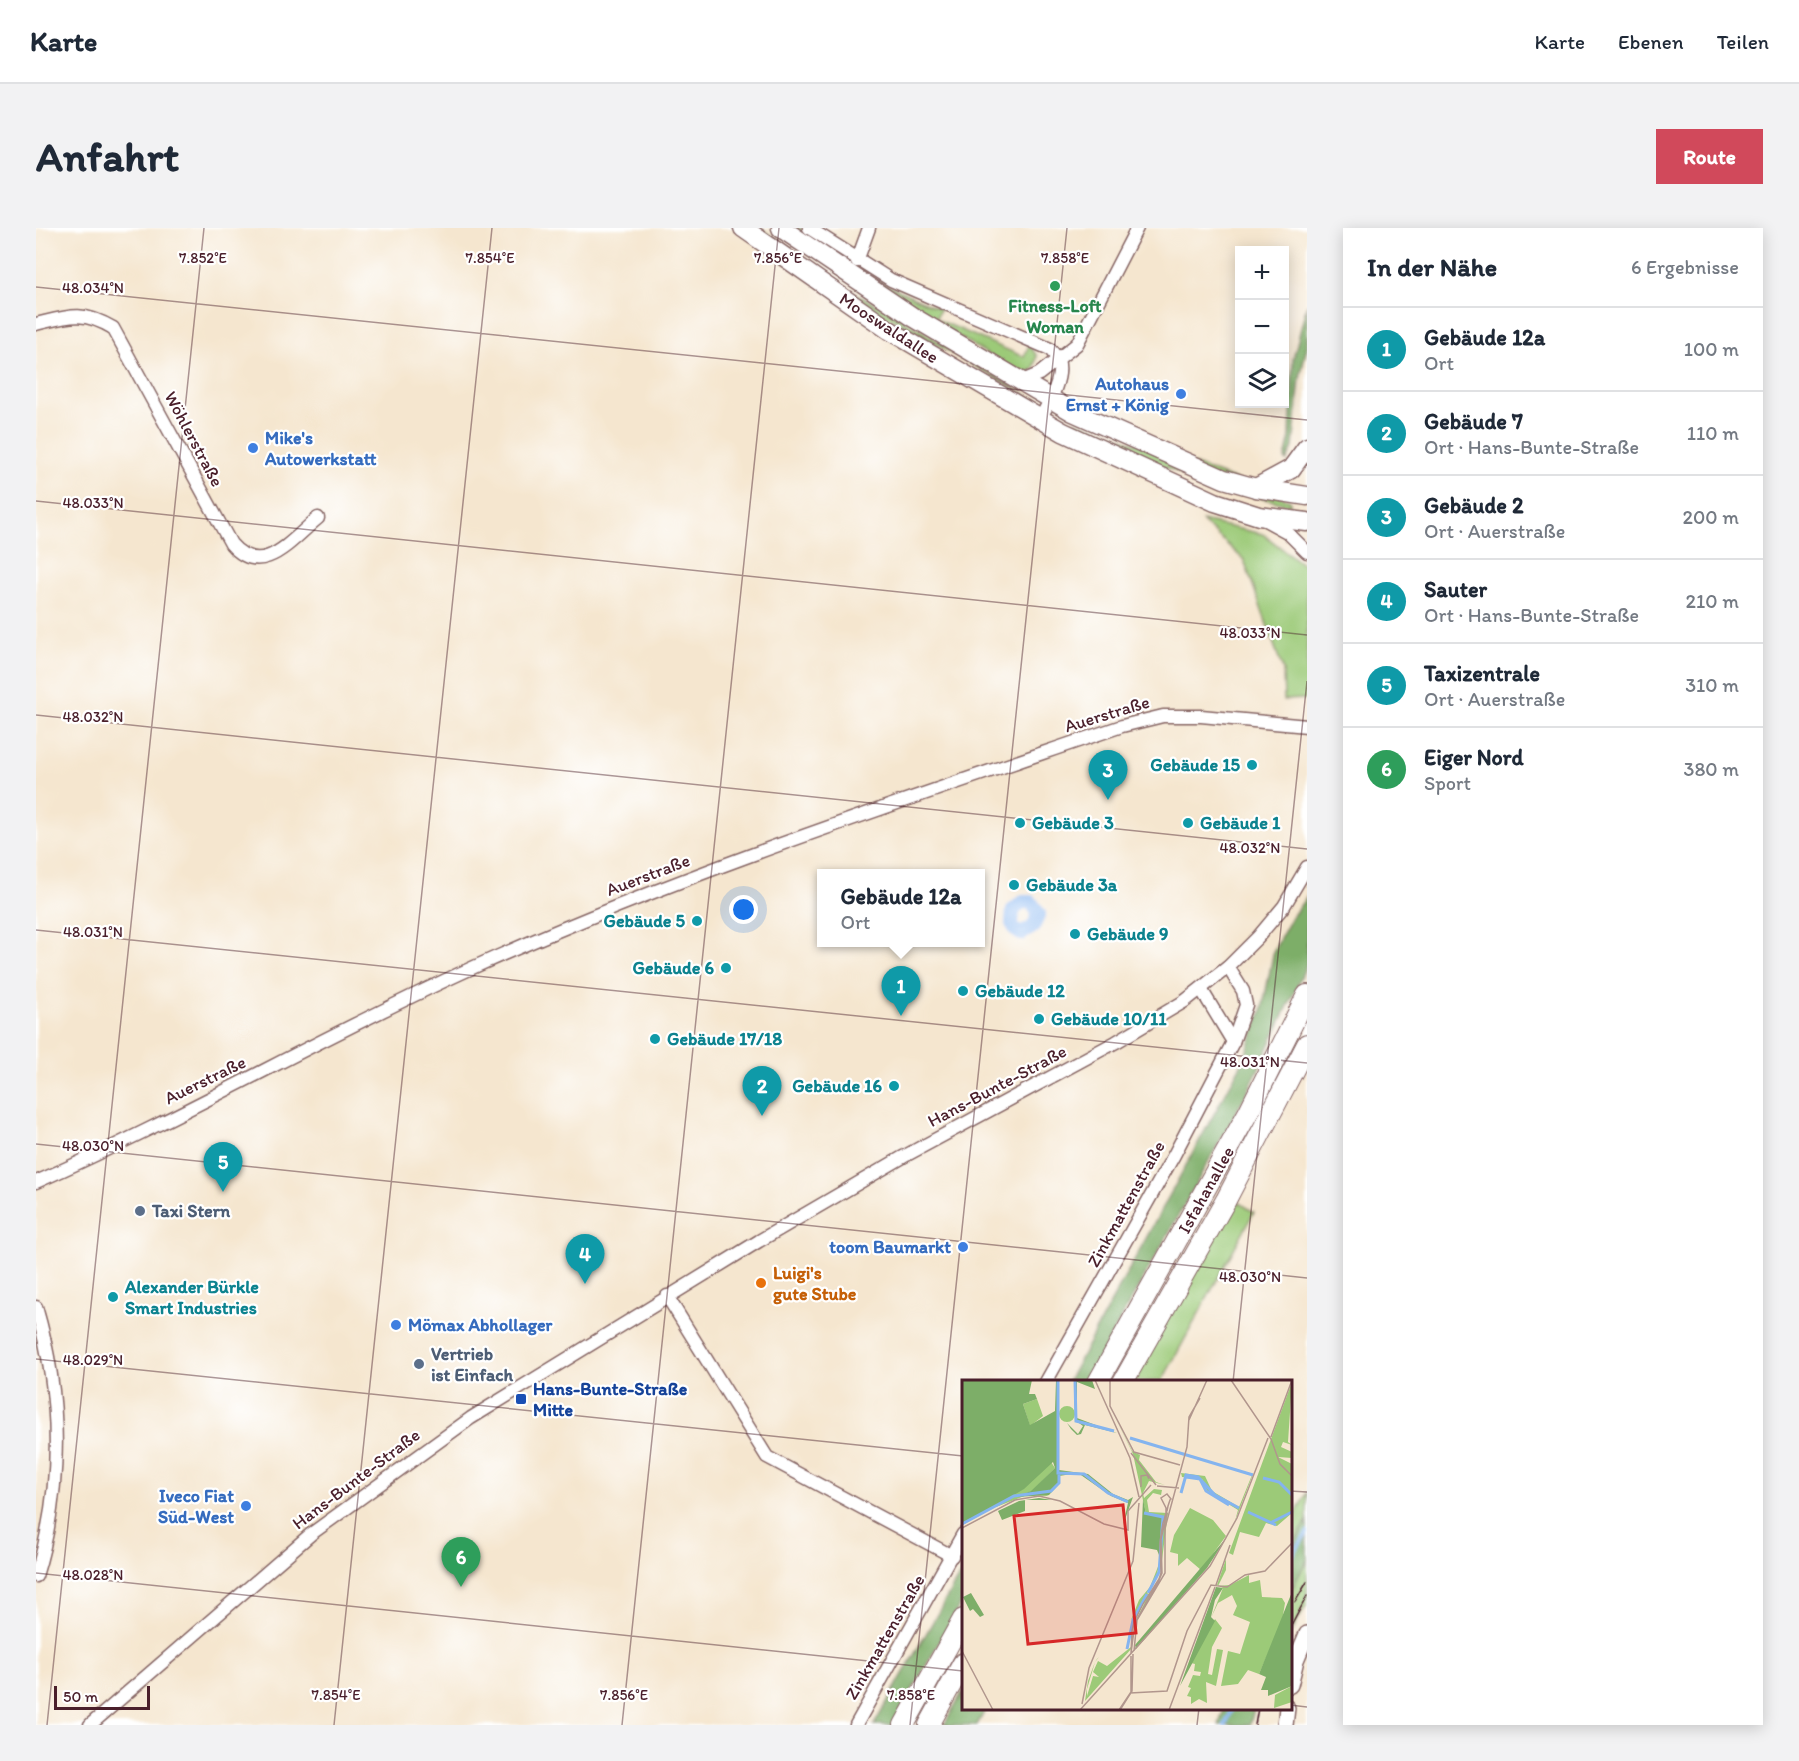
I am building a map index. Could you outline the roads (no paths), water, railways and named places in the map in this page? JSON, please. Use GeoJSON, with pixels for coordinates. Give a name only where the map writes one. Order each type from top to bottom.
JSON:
{"type":"FeatureCollection","features":[{"type":"Feature","properties":{"kind":"highway","name":"Isfahanallee"},"geometry":{"type":"LineString","coordinates":[[1099,1380],[1249,1111],[1307,995]]}},
{"type":"Feature","properties":{"kind":"highway","name":"Isfahanallee"},"geometry":{"type":"LineString","coordinates":[[1124,1380],[1226,1200],[1307,1044]]}},
{"type":"Feature","properties":{"kind":"highway"},"geometry":{"type":"LineString","coordinates":[[904,1725],[962,1621]]}},
{"type":"Feature","properties":{"kind":"highway"},"geometry":{"type":"LineString","coordinates":[[928,1725],[962,1665]]}},
{"type":"Feature","properties":{"kind":"main road","name":"Mooswaldallee"},"geometry":{"type":"LineString","coordinates":[[743,228],[889,330],[1040,419],[1215,502],[1258,516],[1307,522]]}},
{"type":"Feature","properties":{"kind":"main road","name":"Mooswaldallee"},"geometry":{"type":"LineString","coordinates":[[781,228],[878,295],[1020,382],[1108,429],[1206,472],[1256,488],[1307,496]]}},
{"type":"Feature","properties":{"kind":"main road"},"geometry":{"type":"LineString","coordinates":[[1256,488],[1291,469],[1307,447]]}},
{"type":"Feature","properties":{"kind":"street"},"geometry":{"type":"LineString","coordinates":[[809,228],[857,261],[891,280],[1050,349],[1058,360],[1059,371],[1050,399],[1040,419]]}},
{"type":"Feature","properties":{"kind":"street"},"geometry":{"type":"LineString","coordinates":[[857,261],[869,228]]}},
{"type":"Feature","properties":{"kind":"street"},"geometry":{"type":"LineString","coordinates":[[1020,382],[1040,374],[1077,344],[1137,228]]}},
{"type":"Feature","properties":{"kind":"street","name":"Wöhlerstraße"},"geometry":{"type":"LineString","coordinates":[[36,324],[82,314],[94,317],[112,328],[231,544],[240,555],[250,560],[268,558],[318,518]]}},
{"type":"Feature","properties":{"kind":"street"},"geometry":{"type":"LineString","coordinates":[[1258,516],[1287,532],[1307,552]]}},
{"type":"Feature","properties":{"kind":"street","name":"Auerstraße"},"geometry":{"type":"LineString","coordinates":[[36,1182],[258,1074],[377,1012],[496,958],[689,878],[1122,726],[1163,716],[1201,716],[1307,726]]}},
{"type":"Feature","properties":{"kind":"street","name":"Hans-Bunte-Straße"},"geometry":{"type":"LineString","coordinates":[[90,1725],[219,1611],[338,1513],[478,1413],[667,1296],[903,1157],[1116,1042],[1201,989],[1228,967],[1284,906],[1307,867]]}},
{"type":"Feature","properties":{"kind":"street","name":"Zinkmattenstraße"},"geometry":{"type":"LineString","coordinates":[[1047,1380],[1174,1155],[1233,1042],[1246,1005],[1243,991],[1228,967]]}},
{"type":"Feature","properties":{"kind":"street"},"geometry":{"type":"LineString","coordinates":[[1201,989],[1233,1042]]}},
{"type":"Feature","properties":{"kind":"street"},"geometry":{"type":"LineString","coordinates":[[667,1296],[767,1457],[952,1556]]}},
{"type":"Feature","properties":{"kind":"street"},"geometry":{"type":"LineString","coordinates":[[36,1307],[49,1350],[55,1407],[56,1449],[50,1520],[36,1576]]}},
{"type":"Feature","properties":{"kind":"street","name":"Zinkmattenstraße"},"geometry":{"type":"LineString","coordinates":[[856,1725],[962,1536]]}},
{"type":"Feature","properties":{"kind":"street"},"geometry":{"type":"LineString","coordinates":[[1292,1677],[1296,1660],[1307,1634]]}},
{"type":"Feature","properties":{"kind":"street"},"geometry":{"type":"LineString","coordinates":[[1285,1725],[1287,1710]]}},
{"type":"Feature","properties":{"kind":"waterway"},"geometry":{"type":"LineString","coordinates":[[1012,924],[1013,910],[1023,902],[1031,902],[1039,914],[1033,927],[1021,934],[1015,930]]}},
{"type":"Feature","properties":{"kind":"waterway"},"geometry":{"type":"LineString","coordinates":[[1292,1556],[1307,1533]]}},
{"type":"Feature","properties":{"kind":"waterway"},"geometry":{"type":"LineString","coordinates":[[1225,1725],[1232,1710]]}},
{"type":"Feature","properties":{"kind":"tram line"},"geometry":{"type":"LineString","coordinates":[[1295,1602],[1307,1582]]}},
{"type":"Feature","properties":{"kind":"tram line"},"geometry":{"type":"LineString","coordinates":[[1292,1624],[1307,1596]]}},
{"type":"Feature","properties":{"kind":"tram line"},"geometry":{"type":"LineString","coordinates":[[1255,1725],[1258,1710]]}},
{"type":"Feature","properties":{"kind":"place","name":"Fitness-Loft Woman"},"geometry":{"type":"Point","coordinates":[1055,286]}},
{"type":"Feature","properties":{"kind":"place","name":"Autohaus Ernst + König"},"geometry":{"type":"Point","coordinates":[1181,394]}},
{"type":"Feature","properties":{"kind":"place","name":"Mike's Autowerkstatt"},"geometry":{"type":"Point","coordinates":[253,448]}},
{"type":"Feature","properties":{"kind":"place","name":"Gebäude 15"},"geometry":{"type":"Point","coordinates":[1252,765]}},
{"type":"Feature","properties":{"kind":"place","name":"Gebäude 2"},"geometry":{"type":"Point","coordinates":[1108,800]}},
{"type":"Feature","properties":{"kind":"place","name":"Gebäude 3"},"geometry":{"type":"Point","coordinates":[1020,823]}},
{"type":"Feature","properties":{"kind":"place","name":"Gebäude 1"},"geometry":{"type":"Point","coordinates":[1188,823]}},
{"type":"Feature","properties":{"kind":"place","name":"Gebäude 3a"},"geometry":{"type":"Point","coordinates":[1014,885]}},
{"type":"Feature","properties":{"kind":"place","name":"Gebäude 5"},"geometry":{"type":"Point","coordinates":[697,921]}},
{"type":"Feature","properties":{"kind":"place","name":"Gebäude 9"},"geometry":{"type":"Point","coordinates":[1075,934]}},
{"type":"Feature","properties":{"kind":"place","name":"Gebäude 6"},"geometry":{"type":"Point","coordinates":[726,968]}},
{"type":"Feature","properties":{"kind":"place","name":"Gebäude 12"},"geometry":{"type":"Point","coordinates":[963,991]}},
{"type":"Feature","properties":{"kind":"place","name":"Gebäude 12a"},"geometry":{"type":"Point","coordinates":[901,1016]}},
{"type":"Feature","properties":{"kind":"place","name":"Gebäude 10/11"},"geometry":{"type":"Point","coordinates":[1039,1019]}},
{"type":"Feature","properties":{"kind":"place","name":"Gebäude 17/18"},"geometry":{"type":"Point","coordinates":[655,1039]}},
{"type":"Feature","properties":{"kind":"place","name":"Gebäude 16"},"geometry":{"type":"Point","coordinates":[894,1086]}},
{"type":"Feature","properties":{"kind":"place","name":"Gebäude 7"},"geometry":{"type":"Point","coordinates":[762,1116]}},
{"type":"Feature","properties":{"kind":"place","name":"Taxizentrale"},"geometry":{"type":"Point","coordinates":[223,1192]}},
{"type":"Feature","properties":{"kind":"place","name":"Taxi Stern"},"geometry":{"type":"Point","coordinates":[140,1211]}},
{"type":"Feature","properties":{"kind":"place","name":"toom Baumarkt"},"geometry":{"type":"Point","coordinates":[963,1247]}},
{"type":"Feature","properties":{"kind":"place","name":"Luigi's gute Stube"},"geometry":{"type":"Point","coordinates":[761,1283]}},
{"type":"Feature","properties":{"kind":"place","name":"Sauter"},"geometry":{"type":"Point","coordinates":[585,1284]}},
{"type":"Feature","properties":{"kind":"place","name":"Alexander Bürkle Smart Industries"},"geometry":{"type":"Point","coordinates":[113,1297]}},
{"type":"Feature","properties":{"kind":"place","name":"Mömax Abhollager"},"geometry":{"type":"Point","coordinates":[396,1325]}},
{"type":"Feature","properties":{"kind":"place","name":"Vertrieb ist Einfach"},"geometry":{"type":"Point","coordinates":[419,1364]}},
{"type":"Feature","properties":{"kind":"place","name":"Hans-Bunte-Straße Mitte"},"geometry":{"type":"Point","coordinates":[521,1399]}},
{"type":"Feature","properties":{"kind":"place","name":"Iveco Fiat Süd-West"},"geometry":{"type":"Point","coordinates":[246,1506]}},
{"type":"Feature","properties":{"kind":"place","name":"Eiger Nord"},"geometry":{"type":"Point","coordinates":[461,1587]}}]}
